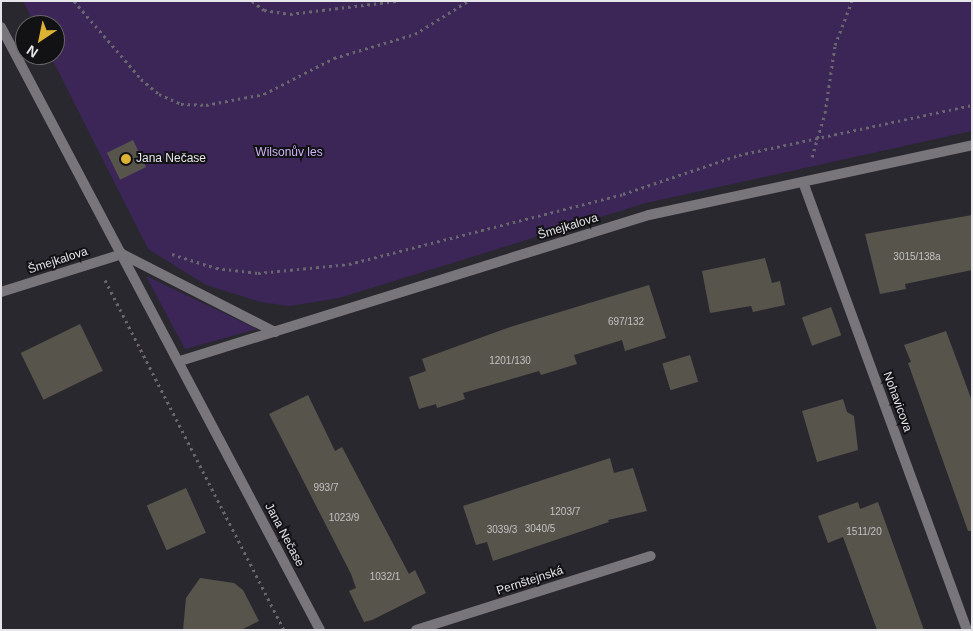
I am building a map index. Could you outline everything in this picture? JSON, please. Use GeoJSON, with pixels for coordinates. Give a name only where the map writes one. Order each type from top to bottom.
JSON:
{"type":"FeatureCollection","features":[{"type":"Feature","properties":{"kind":"street","name":"Jana Nečase"},"geometry":{"type":"LineString","coordinates":[[1,27],[180,362],[320,630]]}},
{"type":"Feature","properties":{"kind":"street","name":"Šmejkalova"},"geometry":{"type":"LineString","coordinates":[[180,362],[649,215],[972,146]]}},
{"type":"Feature","properties":{"kind":"street","name":"Nohavicova"},"geometry":{"type":"LineString","coordinates":[[803,182],[967,630]]}},
{"type":"Feature","properties":{"kind":"street","name":"Šmejkalova"},"geometry":{"type":"LineString","coordinates":[[1,292],[122,254]]}},
{"type":"Feature","properties":{"kind":"street"},"geometry":{"type":"LineString","coordinates":[[122,254],[275,332]]}},
{"type":"Feature","properties":{"kind":"street","name":"Pernštejnská"},"geometry":{"type":"LineString","coordinates":[[416,630],[651,556]]}},
{"type":"Feature","properties":{"kind":"path"},"geometry":{"type":"LineString","coordinates":[[74,1],[141,80],[158,94],[181,104],[206,105],[264,94],[334,58],[415,34],[468,1]]}},
{"type":"Feature","properties":{"kind":"path"},"geometry":{"type":"LineString","coordinates":[[252,1],[264,10],[290,14],[396,1]]}},
{"type":"Feature","properties":{"kind":"path"},"geometry":{"type":"LineString","coordinates":[[803,182],[818,140],[835,45],[852,1]]}},
{"type":"Feature","properties":{"kind":"path"},"geometry":{"type":"LineString","coordinates":[[166,253],[216,268],[258,273],[349,264],[623,194],[739,155],[818,140],[972,105]]}},
{"type":"Feature","properties":{"kind":"path"},"geometry":{"type":"LineString","coordinates":[[104,276],[284,630]]}},
{"type":"Feature","properties":{"kind":"green space","name":"Wilsonův les"},"geometry":{"type":"Polygon","coordinates":[[[23,1],[972,1],[972,131],[646,203],[339,298],[289,306],[261,302],[206,285],[148,249],[55,65],[65,65],[65,15],[30,15],[23,1]]]}},
{"type":"Feature","properties":{"kind":"green space"},"geometry":{"type":"Polygon","coordinates":[[[146,276],[257,329],[185,349],[146,276]]]}},
{"type":"Feature","properties":{"kind":"building","name":"Jana Nečase"},"geometry":{"type":"Polygon","coordinates":[[[133,140],[146,167],[120,180],[107,153],[133,140]]]}},
{"type":"Feature","properties":{"kind":"building"},"geometry":{"type":"Polygon","coordinates":[[[972,215],[972,270],[905,284],[906,289],[880,294],[865,234],[972,215]]]}},
{"type":"Feature","properties":{"kind":"building"},"geometry":{"type":"Polygon","coordinates":[[[765,258],[772,283],[780,281],[785,305],[753,312],[751,306],[710,313],[702,271],[765,258]]]}},
{"type":"Feature","properties":{"kind":"building"},"geometry":{"type":"Polygon","coordinates":[[[649,285],[666,338],[625,351],[622,340],[574,355],[577,364],[541,375],[539,371],[463,393],[465,399],[437,408],[436,404],[419,409],[409,377],[426,371],[422,359],[510,327],[649,285]]]}},
{"type":"Feature","properties":{"kind":"building"},"geometry":{"type":"Polygon","coordinates":[[[831,307],[841,335],[812,346],[802,318],[831,307]]]}},
{"type":"Feature","properties":{"kind":"building"},"geometry":{"type":"Polygon","coordinates":[[[80,324],[103,371],[43,400],[21,353],[80,324]]]}},
{"type":"Feature","properties":{"kind":"building"},"geometry":{"type":"Polygon","coordinates":[[[946,331],[972,401],[972,531],[968,531],[908,363],[911,362],[904,345],[946,331]]]}},
{"type":"Feature","properties":{"kind":"building"},"geometry":{"type":"Polygon","coordinates":[[[690,355],[698,382],[670,390],[662,363],[690,355]]]}},
{"type":"Feature","properties":{"kind":"building"},"geometry":{"type":"Polygon","coordinates":[[[308,395],[335,451],[342,447],[409,574],[415,570],[426,593],[372,620],[364,622],[349,591],[356,588],[351,574],[269,414],[308,395]]]}},
{"type":"Feature","properties":{"kind":"building"},"geometry":{"type":"Polygon","coordinates":[[[843,399],[847,412],[854,416],[858,450],[817,462],[802,411],[843,399]]]}},
{"type":"Feature","properties":{"kind":"building"},"geometry":{"type":"Polygon","coordinates":[[[610,458],[614,473],[633,468],[647,511],[608,520],[609,522],[493,561],[487,542],[476,545],[463,506],[610,458]]]}},
{"type":"Feature","properties":{"kind":"building"},"geometry":{"type":"Polygon","coordinates":[[[186,488],[206,533],[167,550],[147,505],[186,488]]]}},
{"type":"Feature","properties":{"kind":"building"},"geometry":{"type":"Polygon","coordinates":[[[858,502],[860,509],[878,502],[924,630],[877,630],[843,537],[828,543],[818,516],[858,502]]]}},
{"type":"Feature","properties":{"kind":"building"},"geometry":{"type":"Polygon","coordinates":[[[200,578],[234,583],[243,590],[259,621],[241,630],[183,630],[186,598],[200,578]]]}},
{"type":"Feature","properties":{"kind":"place","name":"Jana Nečase"},"geometry":{"type":"Point","coordinates":[126,159]}}]}
